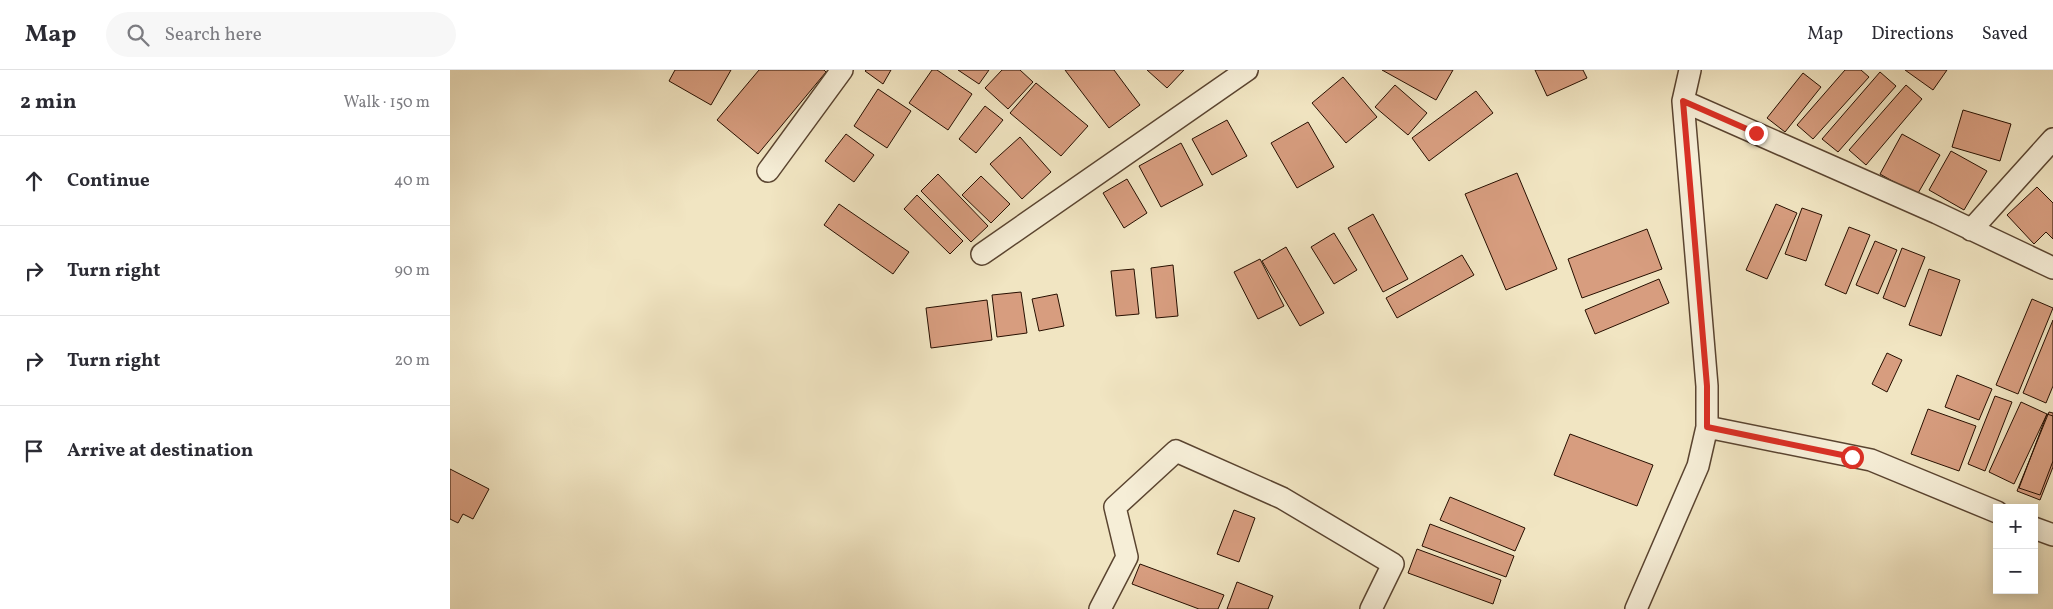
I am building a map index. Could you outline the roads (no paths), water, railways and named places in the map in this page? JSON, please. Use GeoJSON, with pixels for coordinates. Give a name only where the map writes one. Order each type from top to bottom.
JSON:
{"type":"FeatureCollection","features":[{"type":"Feature","properties":{"kind":"street"},"geometry":{"type":"LineString","coordinates":[[768,171],[842,70]]}},
{"type":"Feature","properties":{"kind":"street"},"geometry":{"type":"LineString","coordinates":[[982,254],[1248,70]]}},
{"type":"Feature","properties":{"kind":"street"},"geometry":{"type":"LineString","coordinates":[[1636,609],[1698,466],[1707,427],[1707,386],[1683,101],[1690,70]]}},
{"type":"Feature","properties":{"kind":"street"},"geometry":{"type":"LineString","coordinates":[[1683,101],[2053,268]]}},
{"type":"Feature","properties":{"kind":"street"},"geometry":{"type":"LineString","coordinates":[[1971,230],[2053,139]]}},
{"type":"Feature","properties":{"kind":"street"},"geometry":{"type":"LineString","coordinates":[[1707,427],[1871,460],[1993,510]]}},
{"type":"Feature","properties":{"kind":"street"},"geometry":{"type":"LineString","coordinates":[[1100,609],[1127,557],[1115,507],[1176,451],[1282,498],[1393,564],[1371,609]]}},
{"type":"Feature","properties":{"kind":"street"},"geometry":{"type":"LineString","coordinates":[[2038,529],[2053,535]]}}]}
